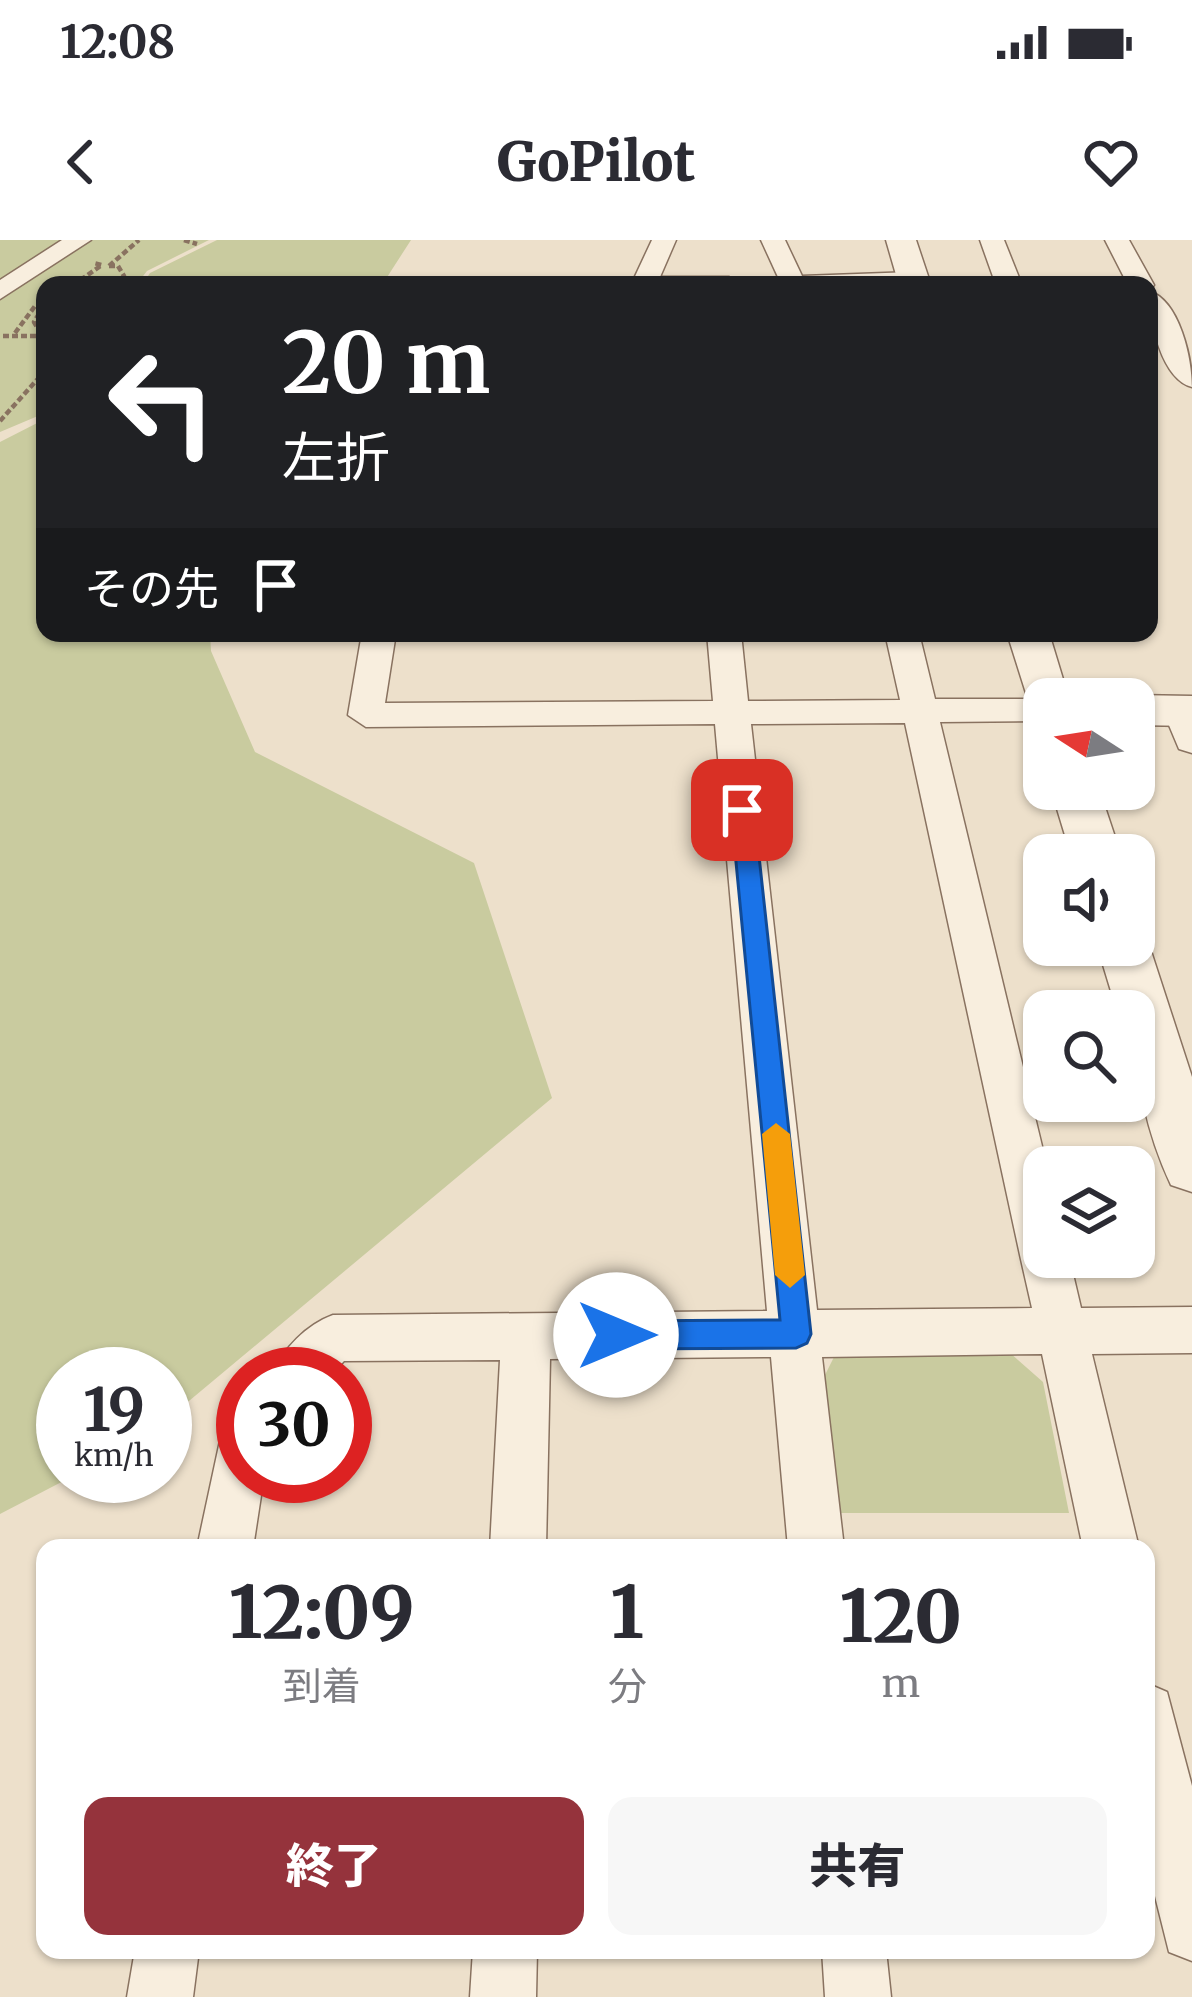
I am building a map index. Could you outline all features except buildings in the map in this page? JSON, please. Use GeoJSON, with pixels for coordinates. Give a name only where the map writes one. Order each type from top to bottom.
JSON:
{"type":"FeatureCollection","features":[{"type":"Feature","properties":{"kind":"street"},"geometry":{"type":"LineString","coordinates":[[0,291],[79,240]]}},
{"type":"Feature","properties":{"kind":"street"},"geometry":{"type":"LineString","coordinates":[[649,276],[664,240]]}},
{"type":"Feature","properties":{"kind":"street"},"geometry":{"type":"LineString","coordinates":[[773,240],[778,276]]}},
{"type":"Feature","properties":{"kind":"street"},"geometry":{"type":"LineString","coordinates":[[901,240],[912,276]]}},
{"type":"Feature","properties":{"kind":"street"},"geometry":{"type":"LineString","coordinates":[[992,240],[1006,276]]}},
{"type":"Feature","properties":{"kind":"street"},"geometry":{"type":"LineString","coordinates":[[1118,240],[1137,276]]}},
{"type":"Feature","properties":{"kind":"street"},"geometry":{"type":"LineString","coordinates":[[1158,316],[1185,367]]}},
{"type":"Feature","properties":{"kind":"street"},"geometry":{"type":"LineString","coordinates":[[378,642],[366,716],[1023,710]]}},
{"type":"Feature","properties":{"kind":"street"},"geometry":{"type":"LineString","coordinates":[[725,642],[815,1539]]}},
{"type":"Feature","properties":{"kind":"street"},"geometry":{"type":"LineString","coordinates":[[904,642],[1023,1164]]}},
{"type":"Feature","properties":{"kind":"street"},"geometry":{"type":"LineString","coordinates":[[1031,642],[1042,678]]}},
{"type":"Feature","properties":{"kind":"street"},"geometry":{"type":"LineString","coordinates":[[1155,714],[1188,721]]}},
{"type":"Feature","properties":{"kind":"street"},"geometry":{"type":"LineString","coordinates":[[1130,966],[1192,1167]]}},
{"type":"Feature","properties":{"kind":"street"},"geometry":{"type":"LineString","coordinates":[[1049,1278],[1109,1539]]}},
{"type":"Feature","properties":{"kind":"street"},"geometry":{"type":"LineString","coordinates":[[324,1347],[333,1338],[1192,1330]]}},
{"type":"Feature","properties":{"kind":"street"},"geometry":{"type":"LineString","coordinates":[[518,1539],[526,1336]]}},
{"type":"Feature","properties":{"kind":"street"},"geometry":{"type":"LineString","coordinates":[[226,1539],[232,1503]]}},
{"type":"Feature","properties":{"kind":"street"},"geometry":{"type":"LineString","coordinates":[[1155,1754],[1192,1928]]}},
{"type":"Feature","properties":{"kind":"street"},"geometry":{"type":"LineString","coordinates":[[160,1997],[166,1959]]}},
{"type":"Feature","properties":{"kind":"street"},"geometry":{"type":"LineString","coordinates":[[503,1997],[505,1959]]}},
{"type":"Feature","properties":{"kind":"street"},"geometry":{"type":"LineString","coordinates":[[855,1959],[858,1997]]}},
{"type":"Feature","properties":{"kind":"path"},"geometry":{"type":"LineString","coordinates":[[124,276],[118,266],[105,265],[139,240]]}},
{"type":"Feature","properties":{"kind":"path"},"geometry":{"type":"LineString","coordinates":[[184,240],[197,244]]}},
{"type":"Feature","properties":{"kind":"path"},"geometry":{"type":"LineString","coordinates":[[15,333],[36,310]]}},
{"type":"Feature","properties":{"kind":"path"},"geometry":{"type":"LineString","coordinates":[[1,335],[36,334]]}},
{"type":"Feature","properties":{"kind":"path"},"geometry":{"type":"LineString","coordinates":[[0,421],[36,381]]}},
{"type":"Feature","properties":{"kind":"green space"},"geometry":{"type":"Polygon","coordinates":[[[0,240],[209,240],[143,276],[36,276],[36,417],[0,432],[0,240]]]}},
{"type":"Feature","properties":{"kind":"green space"},"geometry":{"type":"Polygon","coordinates":[[[217,240],[411,240],[388,276],[148,276],[217,240]]]}},
{"type":"Feature","properties":{"kind":"green space"},"geometry":{"type":"Polygon","coordinates":[[[36,424],[36,642],[210,642],[255,752],[474,863],[552,1098],[254,1347],[216,1347],[216,1378],[192,1398],[192,1347],[36,1347],[36,1495],[0,1514],[0,442],[36,424]]]}},
{"type":"Feature","properties":{"kind":"green space"},"geometry":{"type":"Polygon","coordinates":[[[1009,1352],[1043,1382],[1069,1513],[837,1513],[824,1377],[834,1357],[1009,1352]]]}},
{"type":"Feature","properties":{"kind":"slow traffic"},"geometry":{"type":"LineString","coordinates":[[776,1134],[790,1275]]}},
{"type":"Feature","properties":{"kind":"route"},"geometry":{"type":"LineString","coordinates":[[616,1335],[796,1334],[742,810]]}}]}
